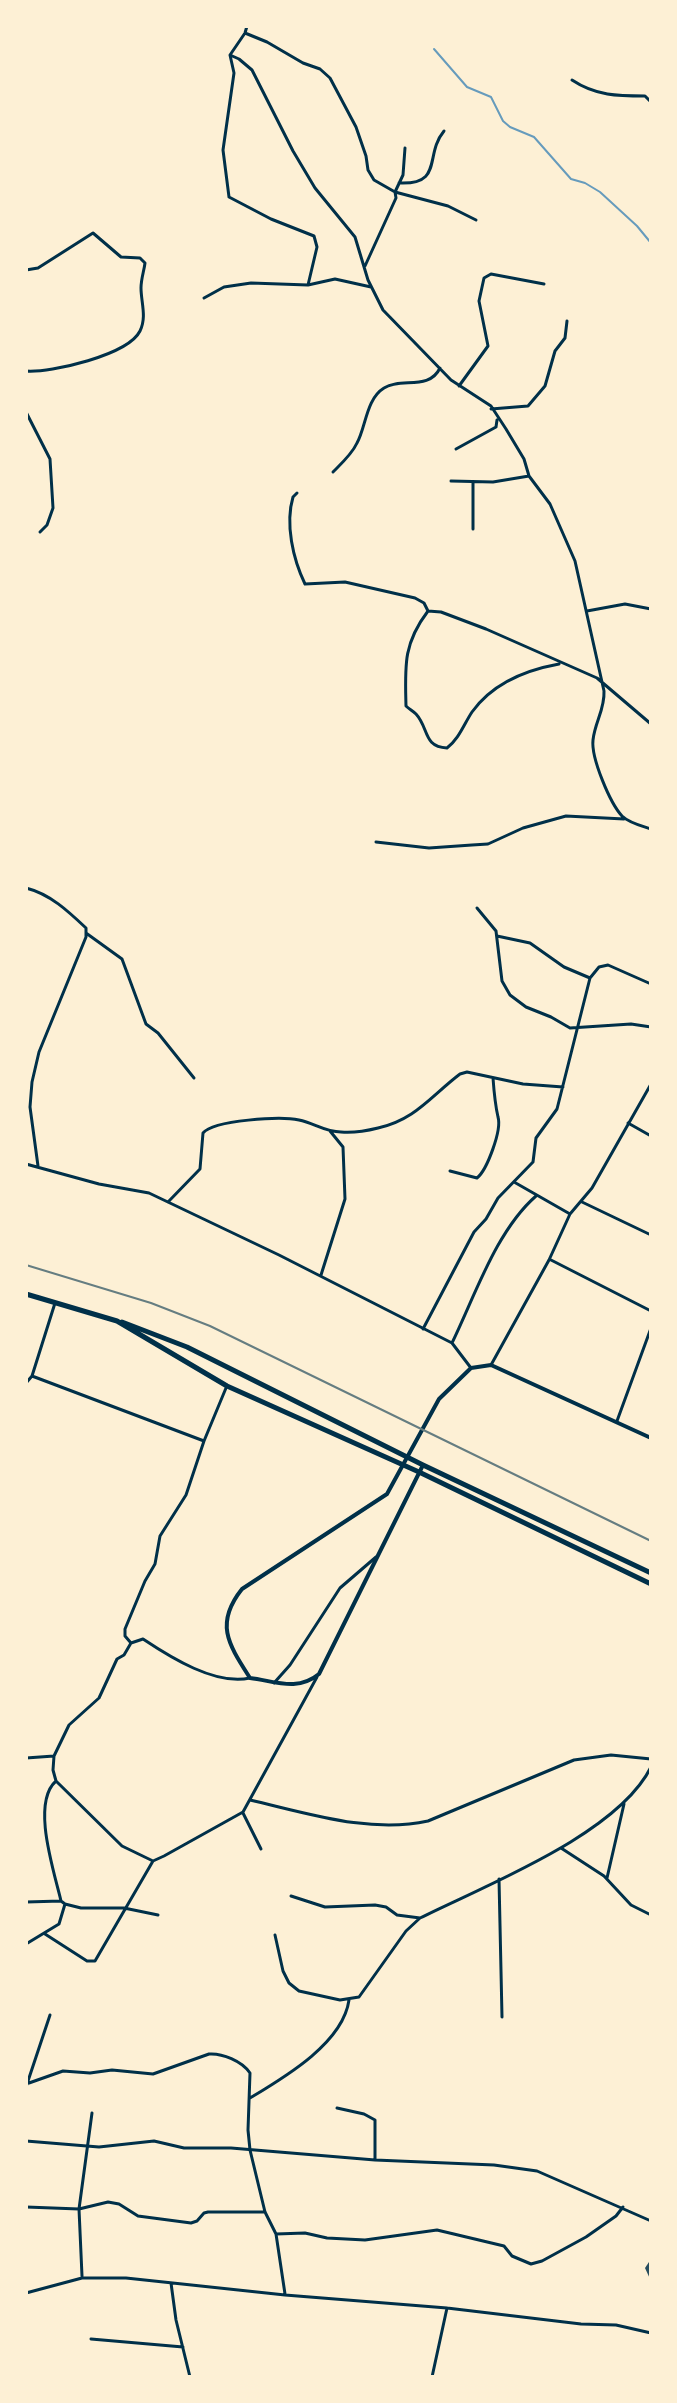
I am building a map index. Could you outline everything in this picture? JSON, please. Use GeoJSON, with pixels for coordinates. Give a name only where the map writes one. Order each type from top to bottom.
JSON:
{"type":"FeatureCollection","features":[{"type":"Feature","properties":{"kind":"highway"},"geometry":{"type":"LineString","coordinates":[[26,1294],[138,1326],[187,1347],[423,1465],[651,1573]]}},
{"type":"Feature","properties":{"kind":"highway"},"geometry":{"type":"LineString","coordinates":[[117,1321],[227,1386],[419,1472],[651,1584]]}},
{"type":"Feature","properties":{"kind":"street"},"geometry":{"type":"LineString","coordinates":[[247,26],[230,55],[234,73],[223,150],[229,197],[271,219],[314,236],[317,247],[308,285]]}},
{"type":"Feature","properties":{"kind":"street"},"geometry":{"type":"LineString","coordinates":[[245,33],[324,72],[356,127],[370,175],[395,192],[448,206],[476,220]]}},
{"type":"Feature","properties":{"kind":"street"},"geometry":{"type":"LineString","coordinates":[[230,55],[252,70],[315,188],[355,237],[371,287],[383,310],[459,386],[487,404],[524,459],[529,476],[550,504],[575,561],[602,681],[605,701],[593,740],[594,751],[604,783],[624,819]]}},
{"type":"Feature","properties":{"kind":"street"},"geometry":{"type":"LineString","coordinates":[[572,80],[585,89],[601,94],[645,96],[651,102]]}},
{"type":"Feature","properties":{"kind":"street"},"geometry":{"type":"LineString","coordinates":[[399,183],[416,183],[424,179],[432,167],[437,143],[444,131]]}},
{"type":"Feature","properties":{"kind":"street"},"geometry":{"type":"LineString","coordinates":[[365,266],[396,198],[395,192],[403,175],[405,148]]}},
{"type":"Feature","properties":{"kind":"street"},"geometry":{"type":"LineString","coordinates":[[26,270],[38,268],[93,233],[109,250],[121,257],[138,257],[145,263],[141,287],[143,322],[136,337],[114,350],[81,362],[41,372],[26,371]]}},
{"type":"Feature","properties":{"kind":"street"},"geometry":{"type":"LineString","coordinates":[[459,386],[488,346],[479,301],[484,278],[491,274],[544,284]]}},
{"type":"Feature","properties":{"kind":"street"},"geometry":{"type":"LineString","coordinates":[[204,298],[233,284],[270,282],[308,285],[335,279],[371,287]]}},
{"type":"Feature","properties":{"kind":"street"},"geometry":{"type":"LineString","coordinates":[[491,409],[528,406],[532,402],[545,386],[555,351],[565,338],[567,321]]}},
{"type":"Feature","properties":{"kind":"street"},"geometry":{"type":"LineString","coordinates":[[333,472],[358,441],[365,418],[379,391],[396,383],[424,381],[436,375],[440,368]]}},
{"type":"Feature","properties":{"kind":"street"},"geometry":{"type":"LineString","coordinates":[[456,449],[496,427],[497,419],[487,404]]}},
{"type":"Feature","properties":{"kind":"street"},"geometry":{"type":"LineString","coordinates":[[26,412],[50,459],[53,508],[47,525],[40,532]]}},
{"type":"Feature","properties":{"kind":"street"},"geometry":{"type":"LineString","coordinates":[[451,481],[473,482],[529,476]]}},
{"type":"Feature","properties":{"kind":"street"},"geometry":{"type":"LineString","coordinates":[[473,482],[473,529]]}},
{"type":"Feature","properties":{"kind":"street"},"geometry":{"type":"LineString","coordinates":[[297,493],[293,497],[289,520],[305,584],[345,582],[391,591],[415,598],[424,603],[428,611]]}},
{"type":"Feature","properties":{"kind":"street"},"geometry":{"type":"LineString","coordinates":[[587,611],[619,604],[651,609]]}},
{"type":"Feature","properties":{"kind":"street"},"geometry":{"type":"LineString","coordinates":[[428,611],[441,612],[486,629],[602,681],[651,724]]}},
{"type":"Feature","properties":{"kind":"street"},"geometry":{"type":"LineString","coordinates":[[428,611],[409,642],[405,671],[406,706],[417,715],[429,742],[438,747],[447,748],[455,741],[479,702],[505,681],[560,664]]}},
{"type":"Feature","properties":{"kind":"street"},"geometry":{"type":"LineString","coordinates":[[376,842],[429,848],[488,844],[523,828],[566,816],[624,819],[651,829]]}},
{"type":"Feature","properties":{"kind":"street"},"geometry":{"type":"LineString","coordinates":[[26,888],[38,891],[65,908],[86,928],[86,940],[39,1052],[32,1082],[30,1107],[38,1166]]}},
{"type":"Feature","properties":{"kind":"street"},"geometry":{"type":"LineString","coordinates":[[477,908],[497,936],[502,981],[510,995],[526,1007],[570,1028],[631,1024],[651,1027]]}},
{"type":"Feature","properties":{"kind":"street"},"geometry":{"type":"LineString","coordinates":[[86,933],[122,959],[146,1024],[158,1033],[194,1078]]}},
{"type":"Feature","properties":{"kind":"street"},"geometry":{"type":"LineString","coordinates":[[497,936],[530,943],[564,967],[590,978]]}},
{"type":"Feature","properties":{"kind":"street"},"geometry":{"type":"LineString","coordinates":[[423,1329],[474,1232],[498,1198],[533,1162],[536,1138],[557,1109],[590,978],[599,967],[608,965],[651,984]]}},
{"type":"Feature","properties":{"kind":"street"},"geometry":{"type":"LineString","coordinates":[[167,1203],[200,1169],[202,1137],[213,1126],[288,1118],[344,1133],[376,1129],[413,1115],[460,1074],[474,1072],[523,1084],[563,1087]]}},
{"type":"Feature","properties":{"kind":"street"},"geometry":{"type":"LineString","coordinates":[[450,1171],[477,1178],[485,1169],[495,1144],[499,1122],[493,1078]]}},
{"type":"Feature","properties":{"kind":"street"},"geometry":{"type":"LineString","coordinates":[[491,1365],[549,1260],[570,1214],[582,1202],[651,1084]]}},
{"type":"Feature","properties":{"kind":"street"},"geometry":{"type":"LineString","coordinates":[[628,1123],[651,1136]]}},
{"type":"Feature","properties":{"kind":"street"},"geometry":{"type":"LineString","coordinates":[[320,1276],[345,1199],[343,1147],[330,1131]]}},
{"type":"Feature","properties":{"kind":"street"},"geometry":{"type":"LineString","coordinates":[[26,1164],[99,1184],[149,1193],[452,1343],[471,1368]]}},
{"type":"Feature","properties":{"kind":"street"},"geometry":{"type":"LineString","coordinates":[[514,1182],[570,1214]]}},
{"type":"Feature","properties":{"kind":"street"},"geometry":{"type":"LineString","coordinates":[[452,1343],[502,1240],[519,1211],[536,1196]]}},
{"type":"Feature","properties":{"kind":"street"},"geometry":{"type":"LineString","coordinates":[[582,1202],[651,1235]]}},
{"type":"Feature","properties":{"kind":"street"},"geometry":{"type":"LineString","coordinates":[[549,1260],[651,1311]]}},
{"type":"Feature","properties":{"kind":"street"},"geometry":{"type":"LineString","coordinates":[[26,1383],[32,1374],[55,1303]]}},
{"type":"Feature","properties":{"kind":"street"},"geometry":{"type":"LineString","coordinates":[[617,1421],[651,1328]]}},
{"type":"Feature","properties":{"kind":"street"},"geometry":{"type":"LineString","coordinates":[[250,1678],[227,1639],[227,1614],[233,1601],[242,1589],[387,1494],[439,1399],[471,1368],[491,1365],[651,1438]]}},
{"type":"Feature","properties":{"kind":"street"},"geometry":{"type":"LineString","coordinates":[[26,1368],[32,1374],[204,1441]]}},
{"type":"Feature","properties":{"kind":"street"},"geometry":{"type":"LineString","coordinates":[[131,1643],[125,1636],[125,1629],[155,1564],[160,1536],[186,1495],[227,1386]]}},
{"type":"Feature","properties":{"kind":"street"},"geometry":{"type":"LineString","coordinates":[[45,1934],[87,1961],[95,1961],[153,1861],[243,1812],[319,1674],[423,1465]]}},
{"type":"Feature","properties":{"kind":"street"},"geometry":{"type":"LineString","coordinates":[[274,1683],[290,1665],[340,1588],[376,1557]]}},
{"type":"Feature","properties":{"kind":"street"},"geometry":{"type":"LineString","coordinates":[[153,1861],[122,1846],[56,1781],[53,1770],[54,1756],[69,1725],[99,1698],[117,1659],[124,1655],[131,1643],[144,1640],[191,1668],[237,1680],[250,1678],[274,1683],[303,1683],[319,1674]]}},
{"type":"Feature","properties":{"kind":"street"},"geometry":{"type":"LineString","coordinates":[[250,1800],[334,1819],[408,1825],[428,1821],[574,1760],[611,1755],[651,1759]]}},
{"type":"Feature","properties":{"kind":"street"},"geometry":{"type":"LineString","coordinates":[[26,1758],[54,1756]]}},
{"type":"Feature","properties":{"kind":"street"},"geometry":{"type":"LineString","coordinates":[[275,1935],[283,1971],[289,1983],[299,1991],[340,2000],[359,1997],[366,1991],[389,1952],[420,1918],[561,1848],[624,1803],[651,1767]]}},
{"type":"Feature","properties":{"kind":"street"},"geometry":{"type":"LineString","coordinates":[[26,1944],[59,1924],[63,1902],[48,1847],[44,1810],[48,1787],[56,1781]]}},
{"type":"Feature","properties":{"kind":"street"},"geometry":{"type":"LineString","coordinates":[[607,1878],[624,1803]]}},
{"type":"Feature","properties":{"kind":"street"},"geometry":{"type":"LineString","coordinates":[[243,1812],[261,1849]]}},
{"type":"Feature","properties":{"kind":"street"},"geometry":{"type":"LineString","coordinates":[[561,1848],[607,1878],[631,1905],[651,1915]]}},
{"type":"Feature","properties":{"kind":"street"},"geometry":{"type":"LineString","coordinates":[[499,1879],[502,2017]]}},
{"type":"Feature","properties":{"kind":"street"},"geometry":{"type":"LineString","coordinates":[[291,1896],[325,1907],[375,1905],[386,1907],[397,1915],[420,1918]]}},
{"type":"Feature","properties":{"kind":"street"},"geometry":{"type":"LineString","coordinates":[[26,1902],[63,1902],[81,1908],[124,1908],[158,1915]]}},
{"type":"Feature","properties":{"kind":"street"},"geometry":{"type":"LineString","coordinates":[[250,2098],[291,2073],[327,2041],[347,2015],[350,1999]]}},
{"type":"Feature","properties":{"kind":"street"},"geometry":{"type":"LineString","coordinates":[[28,2085],[50,2015]]}},
{"type":"Feature","properties":{"kind":"street"},"geometry":{"type":"LineString","coordinates":[[28,2085],[63,2071],[90,2073],[112,2070],[153,2074],[218,2053],[247,2067],[250,2073],[250,2150],[265,2212],[276,2234],[285,2295]]}},
{"type":"Feature","properties":{"kind":"street"},"geometry":{"type":"LineString","coordinates":[[337,2108],[364,2114],[375,2120],[375,2160]]}},
{"type":"Feature","properties":{"kind":"street"},"geometry":{"type":"LineString","coordinates":[[82,2278],[79,2209],[92,2113]]}},
{"type":"Feature","properties":{"kind":"street"},"geometry":{"type":"LineString","coordinates":[[26,2141],[118,2146],[154,2141],[184,2148],[494,2165],[537,2171],[651,2221]]}},
{"type":"Feature","properties":{"kind":"street"},"geometry":{"type":"LineString","coordinates":[[26,2207],[79,2209],[108,2202],[119,2204],[138,2216],[191,2223],[208,2212],[265,2212]]}},
{"type":"Feature","properties":{"kind":"street"},"geometry":{"type":"LineString","coordinates":[[276,2234],[305,2233],[327,2238],[365,2240],[437,2230],[504,2246],[512,2256],[531,2264],[586,2237],[616,2216],[623,2207]]}},
{"type":"Feature","properties":{"kind":"street"},"geometry":{"type":"LineString","coordinates":[[26,2293],[97,2276],[616,2325],[651,2333]]}},
{"type":"Feature","properties":{"kind":"street"},"geometry":{"type":"LineString","coordinates":[[171,2283],[190,2377]]}},
{"type":"Feature","properties":{"kind":"street"},"geometry":{"type":"LineString","coordinates":[[432,2377],[447,2308]]}},
{"type":"Feature","properties":{"kind":"street"},"geometry":{"type":"LineString","coordinates":[[91,2339],[183,2347]]}},
{"type":"Feature","properties":{"kind":"building"},"geometry":{"type":"Polygon","coordinates":[[[651,2259],[651,2281],[645,2268],[651,2259]]]}},
{"type":"Feature","properties":{"kind":"waterway"},"geometry":{"type":"LineString","coordinates":[[434,49],[467,87],[491,97],[503,121],[534,137],[571,179],[600,192],[651,243]]}},
{"type":"Feature","properties":{"kind":"railway"},"geometry":{"type":"LineString","coordinates":[[26,1265],[151,1303],[210,1326],[651,1541]]}}]}
